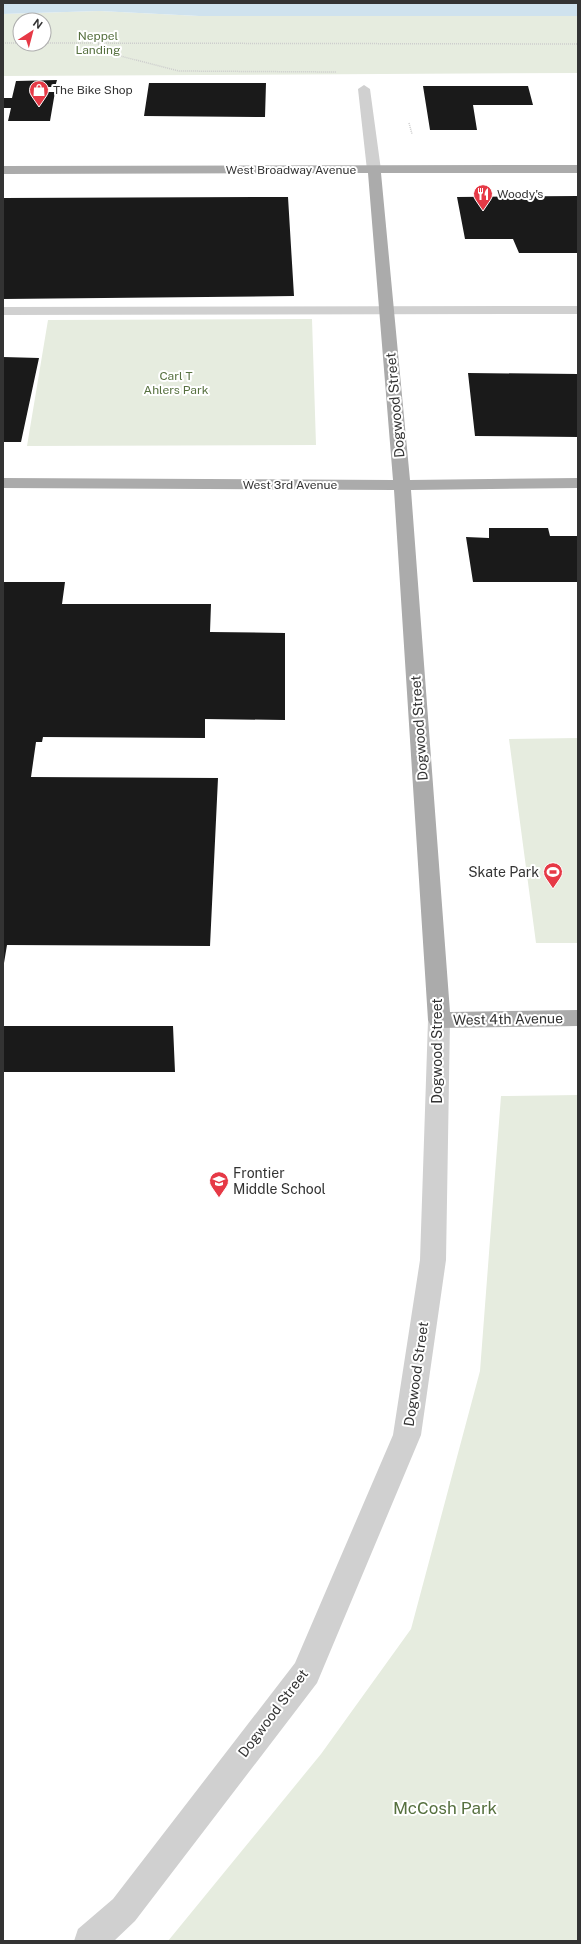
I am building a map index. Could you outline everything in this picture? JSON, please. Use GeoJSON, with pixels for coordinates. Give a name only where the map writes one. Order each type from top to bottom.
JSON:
{"type":"FeatureCollection","features":[{"type":"Feature","properties":{"kind":"main road","name":"West Broadway Avenue"},"geometry":{"type":"LineString","coordinates":[[3,170],[578,169]]}},
{"type":"Feature","properties":{"kind":"main road","name":"Dogwood Street"},"geometry":{"type":"LineString","coordinates":[[374,170],[402,485],[439,1020]]}},
{"type":"Feature","properties":{"kind":"main road","name":"West 3rd Avenue"},"geometry":{"type":"LineString","coordinates":[[3,484],[402,485],[578,483]]}},
{"type":"Feature","properties":{"kind":"main road","name":"West 4th Avenue"},"geometry":{"type":"LineString","coordinates":[[439,1020],[578,1018]]}},
{"type":"Feature","properties":{"kind":"street","name":"Dogwood Street"},"geometry":{"type":"LineString","coordinates":[[364,89],[374,170]]}},
{"type":"Feature","properties":{"kind":"street"},"geometry":{"type":"LineString","coordinates":[[3,311],[578,310]]}},
{"type":"Feature","properties":{"kind":"street","name":"Dogwood Street"},"geometry":{"type":"LineString","coordinates":[[90,1941],[124,1910],[306,1673],[407,1435],[433,1260],[439,1020]]}},
{"type":"Feature","properties":{"kind":"path"},"geometry":{"type":"LineString","coordinates":[[52,43],[578,44]]}},
{"type":"Feature","properties":{"kind":"path"},"geometry":{"type":"LineString","coordinates":[[98,44],[107,51],[124,57],[179,71],[341,72]]}},
{"type":"Feature","properties":{"kind":"path"},"geometry":{"type":"LineString","coordinates":[[407,119],[413,136]]}},
{"type":"Feature","properties":{"kind":"green space","name":"Neppel Landing"},"geometry":{"type":"Polygon","coordinates":[[[99,11],[199,16],[578,16],[578,73],[3,76],[3,14],[12,14],[12,52],[52,52],[52,12],[99,11]]]}},
{"type":"Feature","properties":{"kind":"green space","name":"Carl T Ahlers Park"},"geometry":{"type":"Polygon","coordinates":[[[312,319],[316,445],[27,446],[48,320],[312,319]]]}},
{"type":"Feature","properties":{"kind":"green space","name":"Skate Park"},"geometry":{"type":"Polygon","coordinates":[[[578,738],[578,943],[536,943],[509,739],[578,738]]]}},
{"type":"Feature","properties":{"kind":"green space","name":"McCosh Park"},"geometry":{"type":"Polygon","coordinates":[[[578,1095],[578,1941],[168,1941],[321,1754],[411,1629],[480,1371],[501,1096],[578,1095]]]}},
{"type":"Feature","properties":{"kind":"water"},"geometry":{"type":"Polygon","coordinates":[[[3,3],[578,3],[578,16],[199,16],[99,11],[12,12],[12,14],[3,14],[3,3]]]}},
{"type":"Feature","properties":{"kind":"building"},"geometry":{"type":"Polygon","coordinates":[[[57,80],[55,87],[37,87],[36,92],[55,92],[50,121],[8,121],[11,108],[3,108],[3,98],[12,98],[16,81],[57,80]]]}},
{"type":"Feature","properties":{"kind":"building"},"geometry":{"type":"Polygon","coordinates":[[[149,83],[266,83],[265,117],[144,116],[149,83]]]}},
{"type":"Feature","properties":{"kind":"building"},"geometry":{"type":"Polygon","coordinates":[[[423,86],[528,86],[533,105],[473,105],[477,130],[430,130],[423,86]]]}},
{"type":"Feature","properties":{"kind":"building"},"geometry":{"type":"Polygon","coordinates":[[[578,196],[578,253],[519,253],[513,239],[465,239],[457,197],[578,196]]]}},
{"type":"Feature","properties":{"kind":"building"},"geometry":{"type":"Polygon","coordinates":[[[288,197],[294,296],[3,299],[3,198],[288,197]]]}},
{"type":"Feature","properties":{"kind":"building"},"geometry":{"type":"Polygon","coordinates":[[[3,357],[39,358],[21,442],[3,442],[3,357]]]}},
{"type":"Feature","properties":{"kind":"building"},"geometry":{"type":"Polygon","coordinates":[[[468,373],[578,374],[578,437],[475,436],[468,373]]]}},
{"type":"Feature","properties":{"kind":"building"},"geometry":{"type":"Polygon","coordinates":[[[489,528],[548,528],[550,536],[578,536],[578,582],[473,582],[466,537],[489,538],[489,528]]]}},
{"type":"Feature","properties":{"kind":"building"},"geometry":{"type":"Polygon","coordinates":[[[3,582],[65,582],[62,604],[211,604],[210,632],[285,633],[285,720],[205,719],[205,738],[43,737],[42,742],[36,742],[31,777],[218,778],[210,946],[7,945],[3,969],[3,582]]]}},
{"type":"Feature","properties":{"kind":"building"},"geometry":{"type":"Polygon","coordinates":[[[3,1026],[173,1026],[175,1072],[3,1072],[3,1026]]]}},
{"type":"Feature","properties":{"kind":"place","name":"The Bike Shop"},"geometry":{"type":"Point","coordinates":[39,107]}},
{"type":"Feature","properties":{"kind":"place","name":"Woody's"},"geometry":{"type":"Point","coordinates":[483,211]}},
{"type":"Feature","properties":{"kind":"place","name":"Skate Park"},"geometry":{"type":"Point","coordinates":[553,889]}},
{"type":"Feature","properties":{"kind":"place","name":"Frontier Middle School"},"geometry":{"type":"Point","coordinates":[219,1198]}}]}
